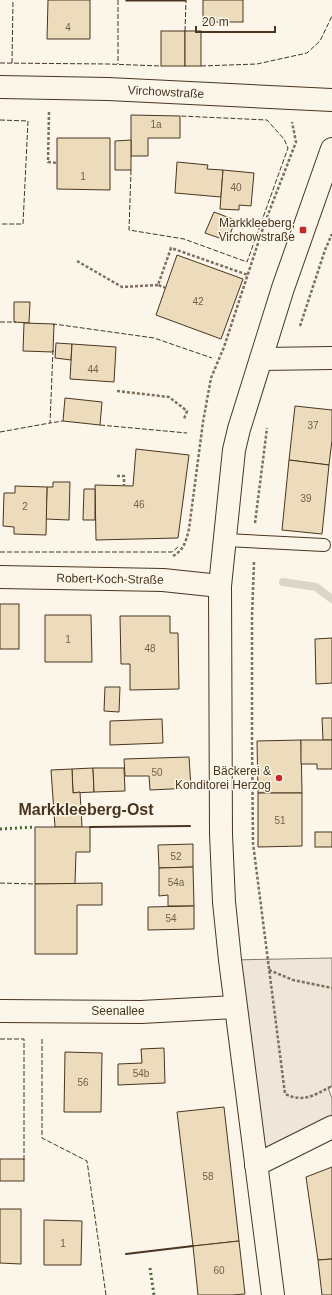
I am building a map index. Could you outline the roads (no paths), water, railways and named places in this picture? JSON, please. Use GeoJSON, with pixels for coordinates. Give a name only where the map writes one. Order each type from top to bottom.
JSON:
{"type":"FeatureCollection","features":[{"type":"Feature","properties":{"kind":"main road","name":"Virchowstraße"},"geometry":{"type":"LineString","coordinates":[[0,87],[108,89],[332,100]]}},
{"type":"Feature","properties":{"kind":"main road"},"geometry":{"type":"LineString","coordinates":[[273,1295],[235,1007],[224,902],[221,834],[220,586],[234,450],[239,429],[283,288],[332,149]]}},
{"type":"Feature","properties":{"kind":"main road"},"geometry":{"type":"LineString","coordinates":[[261,359],[332,358]]}},
{"type":"Feature","properties":{"kind":"main road","name":"Robert-Koch-Straße"},"geometry":{"type":"LineString","coordinates":[[0,577],[163,580],[220,586]]}},
{"type":"Feature","properties":{"kind":"main road","name":"Seenallee"},"geometry":{"type":"LineString","coordinates":[[0,1011],[141,1012],[235,1007]]}},
{"type":"Feature","properties":{"kind":"main road"},"geometry":{"type":"LineString","coordinates":[[256,1165],[332,1127]]}},
{"type":"Feature","properties":{"kind":"lane"},"geometry":{"type":"LineString","coordinates":[[225,540],[324,545]]}},
{"type":"Feature","properties":{"kind":"waterway"},"geometry":{"type":"LineString","coordinates":[[283,582],[316,587],[332,599]]}},
{"type":"Feature","properties":{"kind":"place","name":"Markkleeberg, Virchowstraße"},"geometry":{"type":"Point","coordinates":[303,230]}},
{"type":"Feature","properties":{"kind":"place","name":"Bäckerei & Konditorei Herzog"},"geometry":{"type":"Point","coordinates":[279,778]}},
{"type":"Feature","properties":{"kind":"district","name":"Markkleeberg-Ost"},"geometry":{"type":"Point","coordinates":[86,809]}}]}
